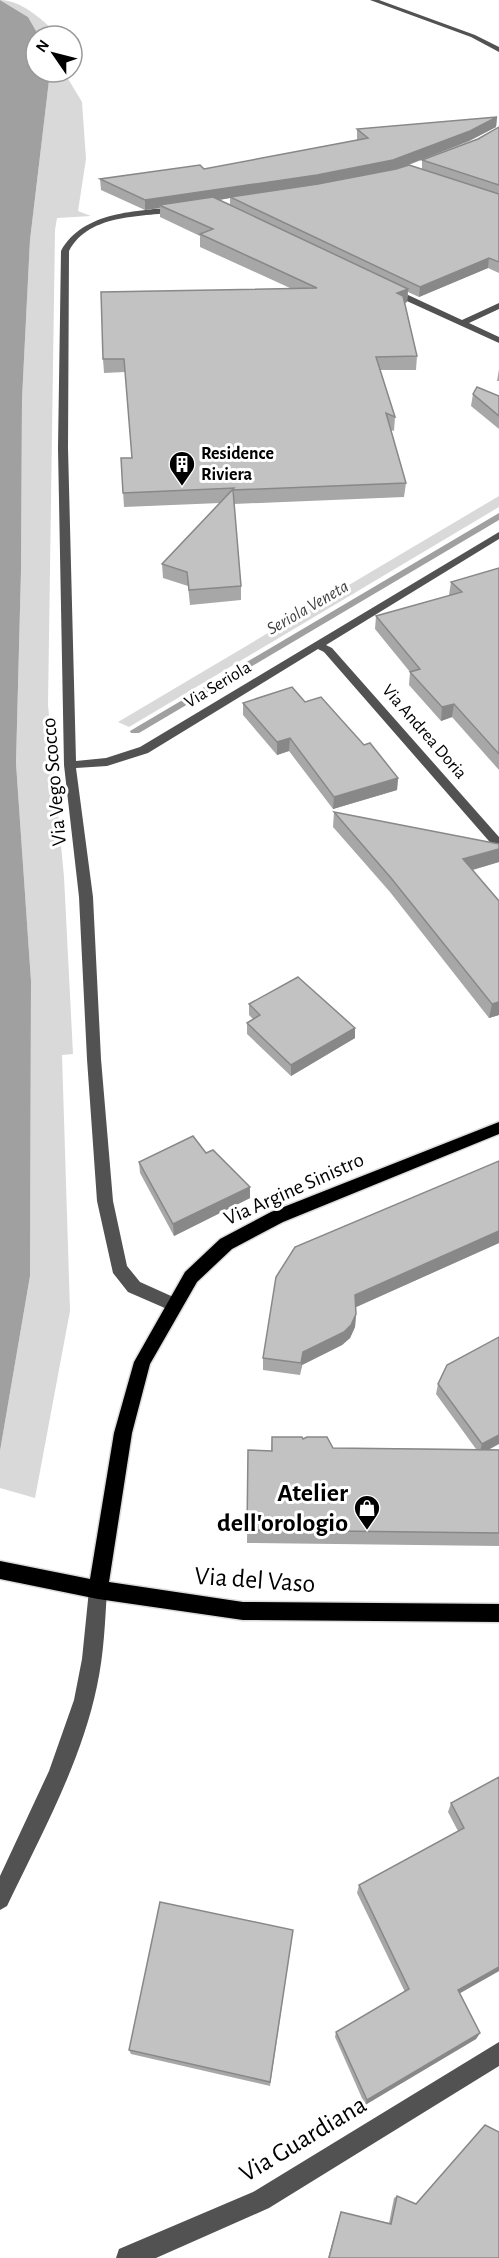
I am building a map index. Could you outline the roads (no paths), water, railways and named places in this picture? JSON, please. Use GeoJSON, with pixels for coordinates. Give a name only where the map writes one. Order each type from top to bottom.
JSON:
{"type":"FeatureCollection","features":[{"type":"Feature","properties":{"kind":"main road","name":"Via Argine Sinistro"},"geometry":{"type":"LineString","coordinates":[[98,1590],[123,1433],[141,1362],[191,1277],[226,1244],[277,1217],[499,1128]]}},
{"type":"Feature","properties":{"kind":"main road","name":"Via del Vaso"},"geometry":{"type":"LineString","coordinates":[[5,1571],[98,1590],[243,1611],[499,1613]]}},
{"type":"Feature","properties":{"kind":"street"},"geometry":{"type":"LineString","coordinates":[[373,0],[473,36],[499,50]]}},
{"type":"Feature","properties":{"kind":"street","name":"Via Vego Scocco"},"geometry":{"type":"LineString","coordinates":[[174,1305],[134,1287],[119,1268],[110,1235],[105,1201],[94,1059],[85,887],[70,765],[63,448],[65,251],[68,242],[82,230],[105,220],[182,209]]}},
{"type":"Feature","properties":{"kind":"street"},"geometry":{"type":"LineString","coordinates":[[376,283],[499,340]]}},
{"type":"Feature","properties":{"kind":"street"},"geometry":{"type":"LineString","coordinates":[[462,323],[499,306]]}},
{"type":"Feature","properties":{"kind":"street","name":"Via Seriola"},"geometry":{"type":"LineString","coordinates":[[70,765],[107,762],[144,750],[496,540]]}},
{"type":"Feature","properties":{"kind":"street","name":"Via Andrea Doria"},"geometry":{"type":"LineString","coordinates":[[320,646],[328,650],[499,845]]}},
{"type":"Feature","properties":{"kind":"street"},"geometry":{"type":"LineString","coordinates":[[0,1899],[45,1802],[84,1698],[93,1645],[98,1590]]}},
{"type":"Feature","properties":{"kind":"street","name":"Via Guardiana"},"geometry":{"type":"LineString","coordinates":[[128,2258],[261,2200],[499,2053]]}},
{"type":"Feature","properties":{"kind":"waterway","name":"Seriola Veneta"},"geometry":{"type":"LineString","coordinates":[[135,731],[499,516]]}},
{"type":"Feature","properties":{"kind":"place","name":"Residence Riviera"},"geometry":{"type":"Point","coordinates":[182,487]}},
{"type":"Feature","properties":{"kind":"place","name":"Atelier dell'orologio"},"geometry":{"type":"Point","coordinates":[367,1531]}}]}
